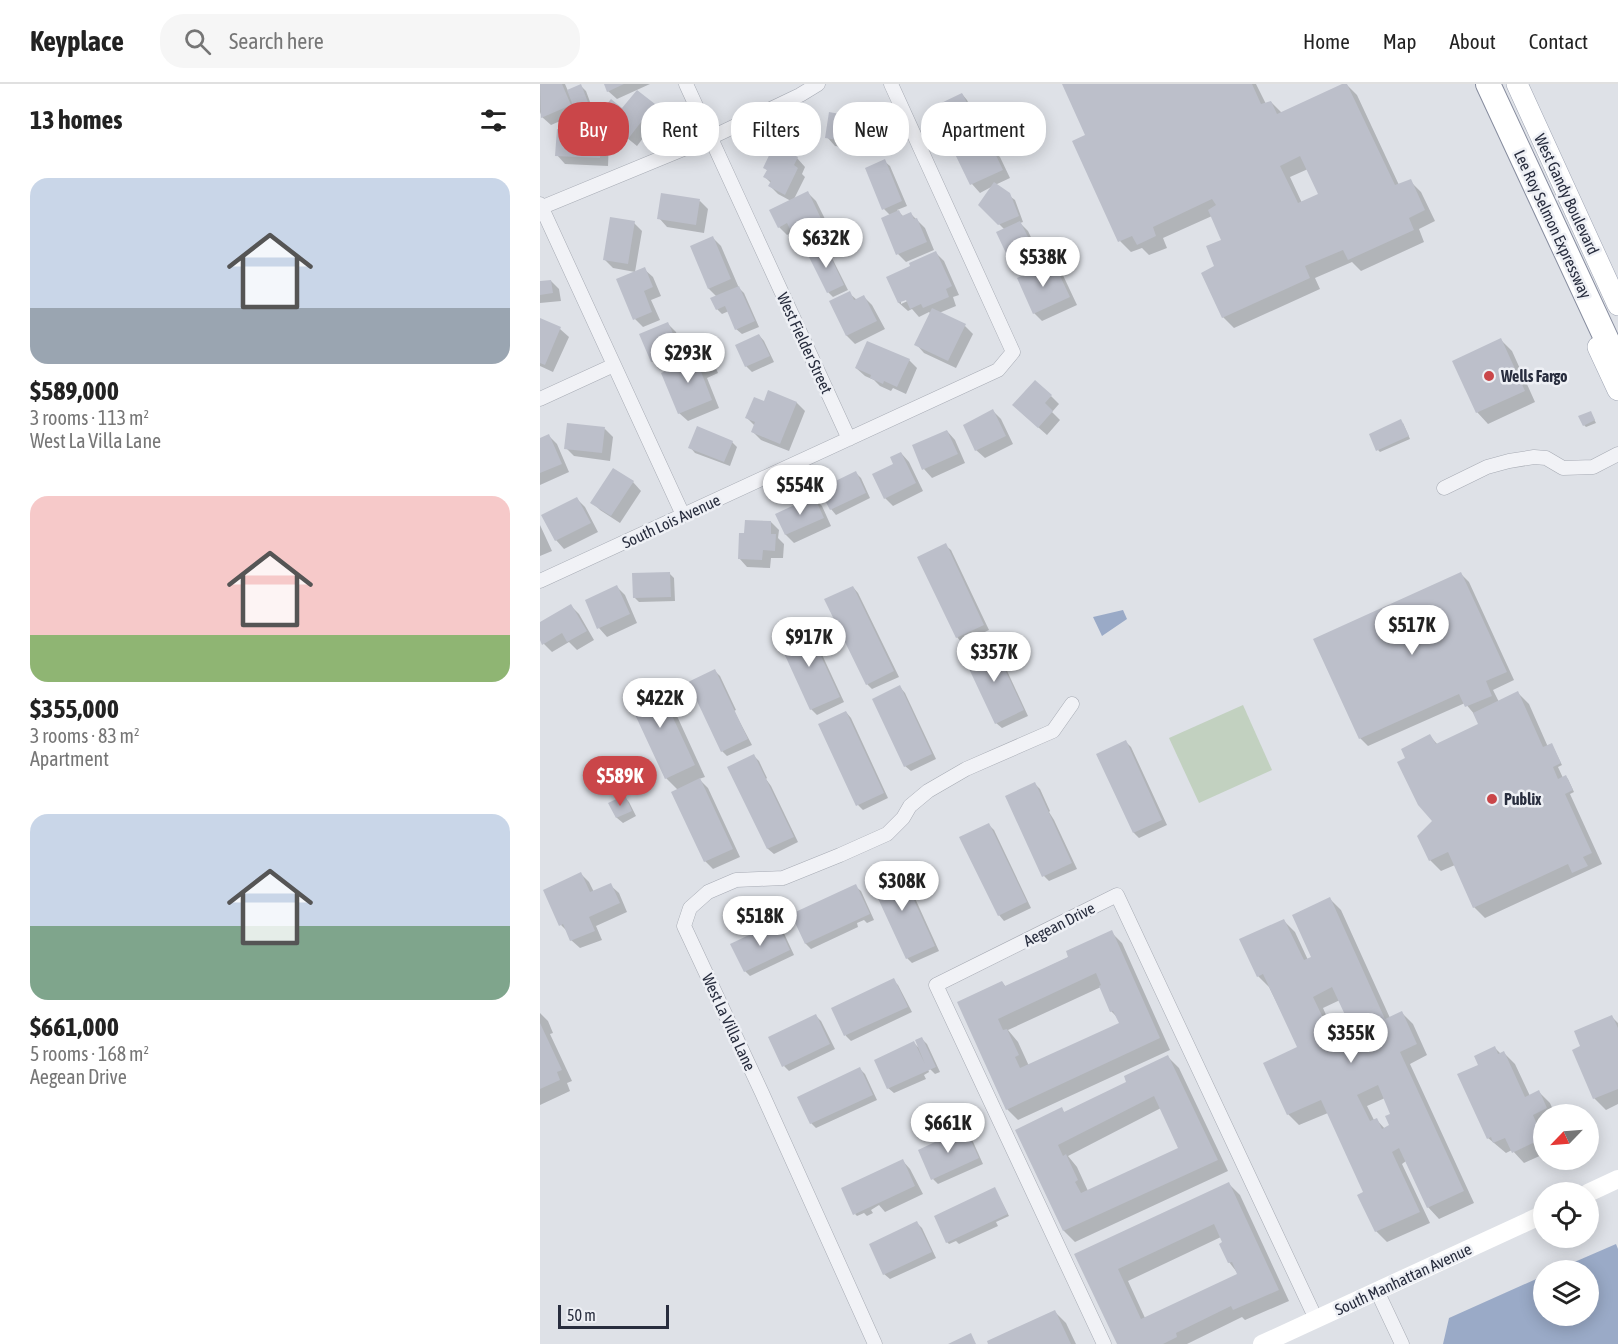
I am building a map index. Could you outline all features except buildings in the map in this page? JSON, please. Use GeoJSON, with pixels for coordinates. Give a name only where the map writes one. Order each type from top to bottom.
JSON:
{"type":"FeatureCollection","features":[{"type":"Feature","properties":{"kind":"highway","name":"Lee Roy Selmon Expressway"},"geometry":{"type":"LineString","coordinates":[[1487,84],[1618,364]]}},
{"type":"Feature","properties":{"kind":"highway","name":"Lee Roy Selmon Expressway"},"geometry":{"type":"LineString","coordinates":[[1505,84],[1618,327]]}},
{"type":"Feature","properties":{"kind":"main road"},"geometry":{"type":"LineString","coordinates":[[1477,84],[1618,390]]}},
{"type":"Feature","properties":{"kind":"main road"},"geometry":{"type":"LineString","coordinates":[[1487,84],[1618,371]]}},
{"type":"Feature","properties":{"kind":"main road","name":"West Gandy Boulevard"},"geometry":{"type":"LineString","coordinates":[[1517,84],[1618,304]]}},
{"type":"Feature","properties":{"kind":"main road"},"geometry":{"type":"LineString","coordinates":[[1599,1188],[1618,1179]]}},
{"type":"Feature","properties":{"kind":"main road","name":"South Manhattan Avenue"},"geometry":{"type":"LineString","coordinates":[[1262,1344],[1533,1219]]}},
{"type":"Feature","properties":{"kind":"street","name":"West Fielder Street"},"geometry":{"type":"LineString","coordinates":[[686,84],[694,102]]}},
{"type":"Feature","properties":{"kind":"street"},"geometry":{"type":"LineString","coordinates":[[719,134],[818,84]]}},
{"type":"Feature","properties":{"kind":"street","name":"South Lois Avenue"},"geometry":{"type":"LineString","coordinates":[[540,581],[998,370],[1013,352],[891,84]]}},
{"type":"Feature","properties":{"kind":"street"},"geometry":{"type":"LineString","coordinates":[[666,156],[540,207],[683,515]]}},
{"type":"Feature","properties":{"kind":"street","name":"West Fielder Street"},"geometry":{"type":"LineString","coordinates":[[718,156],[849,439]]}},
{"type":"Feature","properties":{"kind":"street"},"geometry":{"type":"LineString","coordinates":[[540,399],[614,365]]}},
{"type":"Feature","properties":{"kind":"street"},"geometry":{"type":"LineString","coordinates":[[1444,488],[1487,467],[1534,456],[1546,458],[1563,468],[1593,467],[1618,454]]}},
{"type":"Feature","properties":{"kind":"street","name":"West La Villa Lane"},"geometry":{"type":"LineString","coordinates":[[875,1344],[684,926],[690,908],[708,892],[736,880],[783,878],[887,834],[903,818],[910,806],[928,791],[966,769],[1053,730],[1072,704]]}},
{"type":"Feature","properties":{"kind":"street","name":"Aegean Drive"},"geometry":{"type":"LineString","coordinates":[[1104,1344],[936,986],[1117,895],[1316,1319]]}},
{"type":"Feature","properties":{"kind":"street"},"geometry":{"type":"LineString","coordinates":[[1377,1291],[1402,1344]]}},
{"type":"Feature","properties":{"kind":"green space"},"geometry":{"type":"Polygon","coordinates":[[[1243,705],[1272,770],[1199,803],[1169,738],[1243,705]]]}},
{"type":"Feature","properties":{"kind":"water"},"geometry":{"type":"Polygon","coordinates":[[[1123,610],[1127,619],[1102,636],[1093,617],[1123,610]]]}},
{"type":"Feature","properties":{"kind":"water"},"geometry":{"type":"Polygon","coordinates":[[[1616,1244],[1618,1249],[1618,1344],[1443,1344],[1449,1318],[1533,1280],[1533,1326],[1599,1326],[1599,1260],[1579,1260],[1616,1244]]]}},
{"type":"Feature","properties":{"kind":"place","name":"Wells Fargo"},"geometry":{"type":"Point","coordinates":[1489,376]}},
{"type":"Feature","properties":{"kind":"place","name":"Publix"},"geometry":{"type":"Point","coordinates":[1492,799]}}]}
